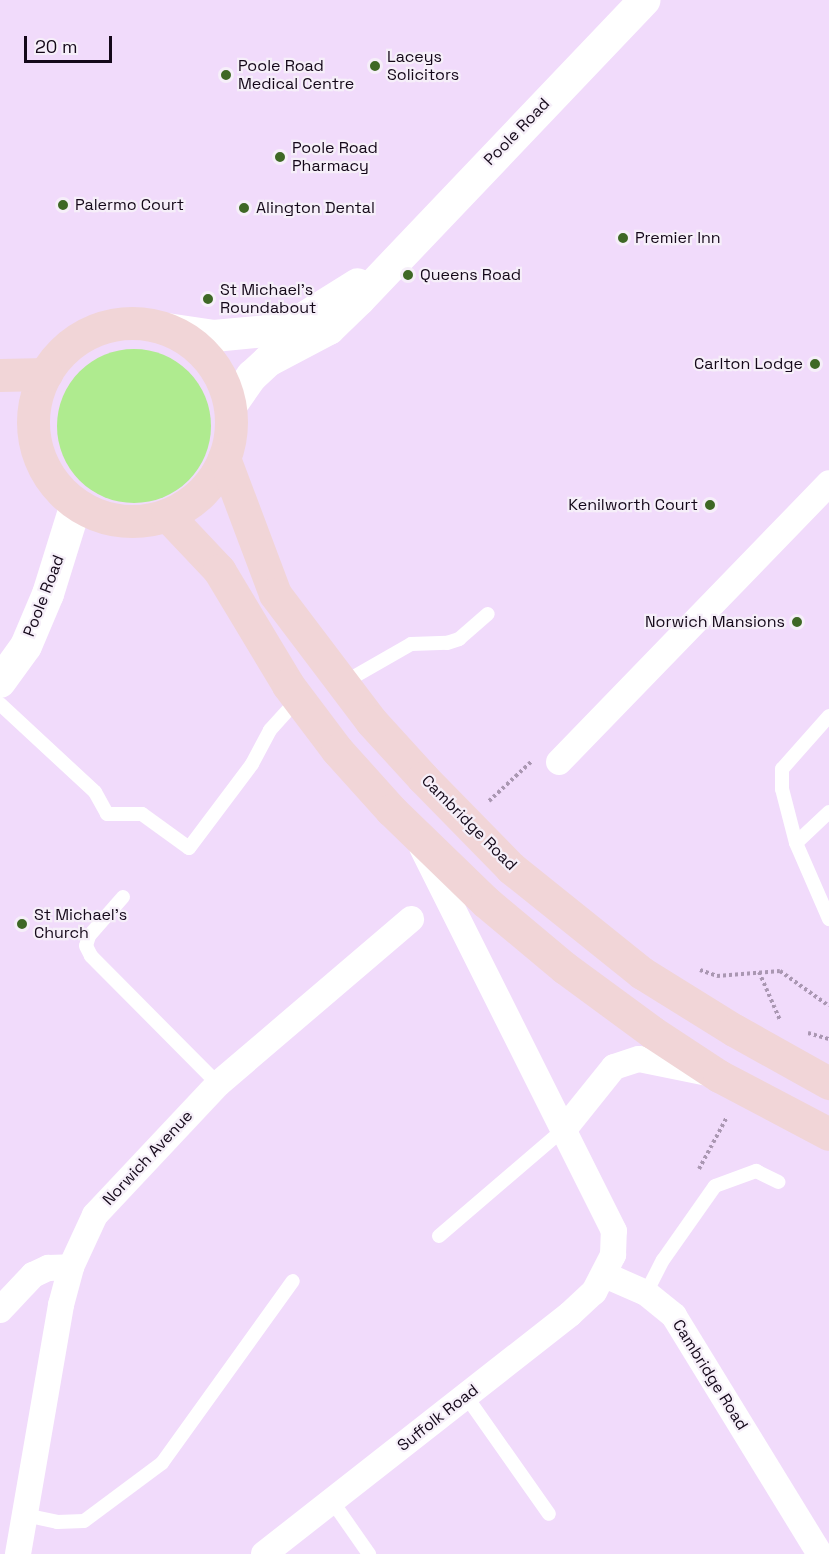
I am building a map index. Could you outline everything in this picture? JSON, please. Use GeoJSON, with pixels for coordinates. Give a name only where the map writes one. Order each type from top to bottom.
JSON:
{"type":"FeatureCollection","features":[{"type":"Feature","properties":{"kind":"main road"},"geometry":{"type":"LineString","coordinates":[[132,323],[167,329],[188,340],[208,358],[224,384],[230,407],[231,433],[224,458],[205,490],[167,515],[120,521],[76,504],[52,482],[36,448],[34,410],[46,374],[68,347],[98,329],[132,323]]}},
{"type":"Feature","properties":{"kind":"main road"},"geometry":{"type":"LineString","coordinates":[[0,375],[46,374]]}},
{"type":"Feature","properties":{"kind":"main road","name":"Cambridge Road"},"geometry":{"type":"LineString","coordinates":[[224,458],[275,594],[371,721],[511,868],[642,973],[829,1083]]}},
{"type":"Feature","properties":{"kind":"main road"},"geometry":{"type":"LineString","coordinates":[[167,515],[219,570],[298,699],[337,750],[414,832],[486,902],[565,968],[719,1076],[829,1134]]}},
{"type":"Feature","properties":{"kind":"street","name":"Poole Road"},"geometry":{"type":"LineString","coordinates":[[230,407],[260,368],[329,329],[645,0]]}},
{"type":"Feature","properties":{"kind":"street","name":"Poole Road"},"geometry":{"type":"LineString","coordinates":[[167,329],[214,336],[294,324],[389,264]]}},
{"type":"Feature","properties":{"kind":"street"},"geometry":{"type":"LineString","coordinates":[[559,762],[829,483]]}},
{"type":"Feature","properties":{"kind":"street","name":"Poole Road"},"geometry":{"type":"LineString","coordinates":[[0,682],[26,646],[44,604],[76,504]]}},
{"type":"Feature","properties":{"kind":"street"},"geometry":{"type":"LineString","coordinates":[[414,832],[565,1128],[614,1231],[613,1255],[604,1275]]}},
{"type":"Feature","properties":{"kind":"street","name":"Norwich Avenue"},"geometry":{"type":"LineString","coordinates":[[18,1554],[61,1305],[71,1267],[95,1215],[218,1084],[411,919]]}},
{"type":"Feature","properties":{"kind":"street"},"geometry":{"type":"LineString","coordinates":[[565,1128],[614,1067],[639,1059],[719,1076]]}},
{"type":"Feature","properties":{"kind":"street"},"geometry":{"type":"LineString","coordinates":[[0,1310],[33,1275],[48,1268],[71,1267]]}},
{"type":"Feature","properties":{"kind":"street","name":"Cambridge Road"},"geometry":{"type":"LineString","coordinates":[[604,1275],[646,1293],[674,1316],[820,1554]]}},
{"type":"Feature","properties":{"kind":"street","name":"Suffolk Road"},"geometry":{"type":"LineString","coordinates":[[264,1554],[570,1314],[594,1292],[604,1275]]}},
{"type":"Feature","properties":{"kind":"lane"},"geometry":{"type":"LineString","coordinates":[[343,683],[411,644],[452,642],[488,614]]}},
{"type":"Feature","properties":{"kind":"lane"},"geometry":{"type":"LineString","coordinates":[[0,704],[95,792],[107,814],[142,814],[189,848],[252,764],[270,730],[298,699]]}},
{"type":"Feature","properties":{"kind":"lane"},"geometry":{"type":"LineString","coordinates":[[829,716],[782,769],[782,789],[796,843],[829,920]]}},
{"type":"Feature","properties":{"kind":"lane"},"geometry":{"type":"LineString","coordinates":[[796,843],[829,812]]}},
{"type":"Feature","properties":{"kind":"lane"},"geometry":{"type":"LineString","coordinates":[[123,897],[89,936],[86,946],[91,956],[218,1084]]}},
{"type":"Feature","properties":{"kind":"lane"},"geometry":{"type":"LineString","coordinates":[[438,1236],[565,1128]]}},
{"type":"Feature","properties":{"kind":"lane"},"geometry":{"type":"LineString","coordinates":[[646,1293],[663,1260],[715,1186],[756,1171],[778,1182]]}},
{"type":"Feature","properties":{"kind":"lane"},"geometry":{"type":"LineString","coordinates":[[25,1515],[57,1522],[84,1521],[162,1463],[293,1281]]}},
{"type":"Feature","properties":{"kind":"lane"},"geometry":{"type":"LineString","coordinates":[[466,1396],[549,1514]]}},
{"type":"Feature","properties":{"kind":"lane"},"geometry":{"type":"LineString","coordinates":[[332,1501],[369,1554]]}},
{"type":"Feature","properties":{"kind":"path"},"geometry":{"type":"LineString","coordinates":[[496,810],[488,803],[534,759],[559,762]]}},
{"type":"Feature","properties":{"kind":"path"},"geometry":{"type":"LineString","coordinates":[[698,969],[717,976],[780,971],[829,1006]]}},
{"type":"Feature","properties":{"kind":"path"},"geometry":{"type":"LineString","coordinates":[[759,972],[783,1025]]}},
{"type":"Feature","properties":{"kind":"green space"},"geometry":{"type":"Polygon","coordinates":[[[134,349],[164,354],[189,371],[206,396],[211,426],[206,456],[189,481],[164,498],[134,503],[104,498],[79,481],[62,456],[57,426],[62,396],[79,371],[104,354],[134,349]]]}},
{"type":"Feature","properties":{"kind":"place","name":"Laceys Solicitors"},"geometry":{"type":"Point","coordinates":[375,66]}},
{"type":"Feature","properties":{"kind":"place","name":"Poole Road Medical Centre"},"geometry":{"type":"Point","coordinates":[226,75]}},
{"type":"Feature","properties":{"kind":"place","name":"Poole Road Pharmacy"},"geometry":{"type":"Point","coordinates":[280,157]}},
{"type":"Feature","properties":{"kind":"place","name":"Palermo Court"},"geometry":{"type":"Point","coordinates":[63,205]}},
{"type":"Feature","properties":{"kind":"place","name":"Alington Dental"},"geometry":{"type":"Point","coordinates":[244,208]}},
{"type":"Feature","properties":{"kind":"place","name":"Premier Inn"},"geometry":{"type":"Point","coordinates":[623,238]}},
{"type":"Feature","properties":{"kind":"place","name":"Queens Road"},"geometry":{"type":"Point","coordinates":[408,275]}},
{"type":"Feature","properties":{"kind":"place","name":"St Michael's Roundabout"},"geometry":{"type":"Point","coordinates":[208,299]}},
{"type":"Feature","properties":{"kind":"place","name":"Carlton Lodge"},"geometry":{"type":"Point","coordinates":[815,364]}},
{"type":"Feature","properties":{"kind":"place","name":"Kenilworth Court"},"geometry":{"type":"Point","coordinates":[710,505]}},
{"type":"Feature","properties":{"kind":"place","name":"Norwich Mansions"},"geometry":{"type":"Point","coordinates":[797,622]}},
{"type":"Feature","properties":{"kind":"place","name":"St Michael's Church"},"geometry":{"type":"Point","coordinates":[22,924]}}]}
